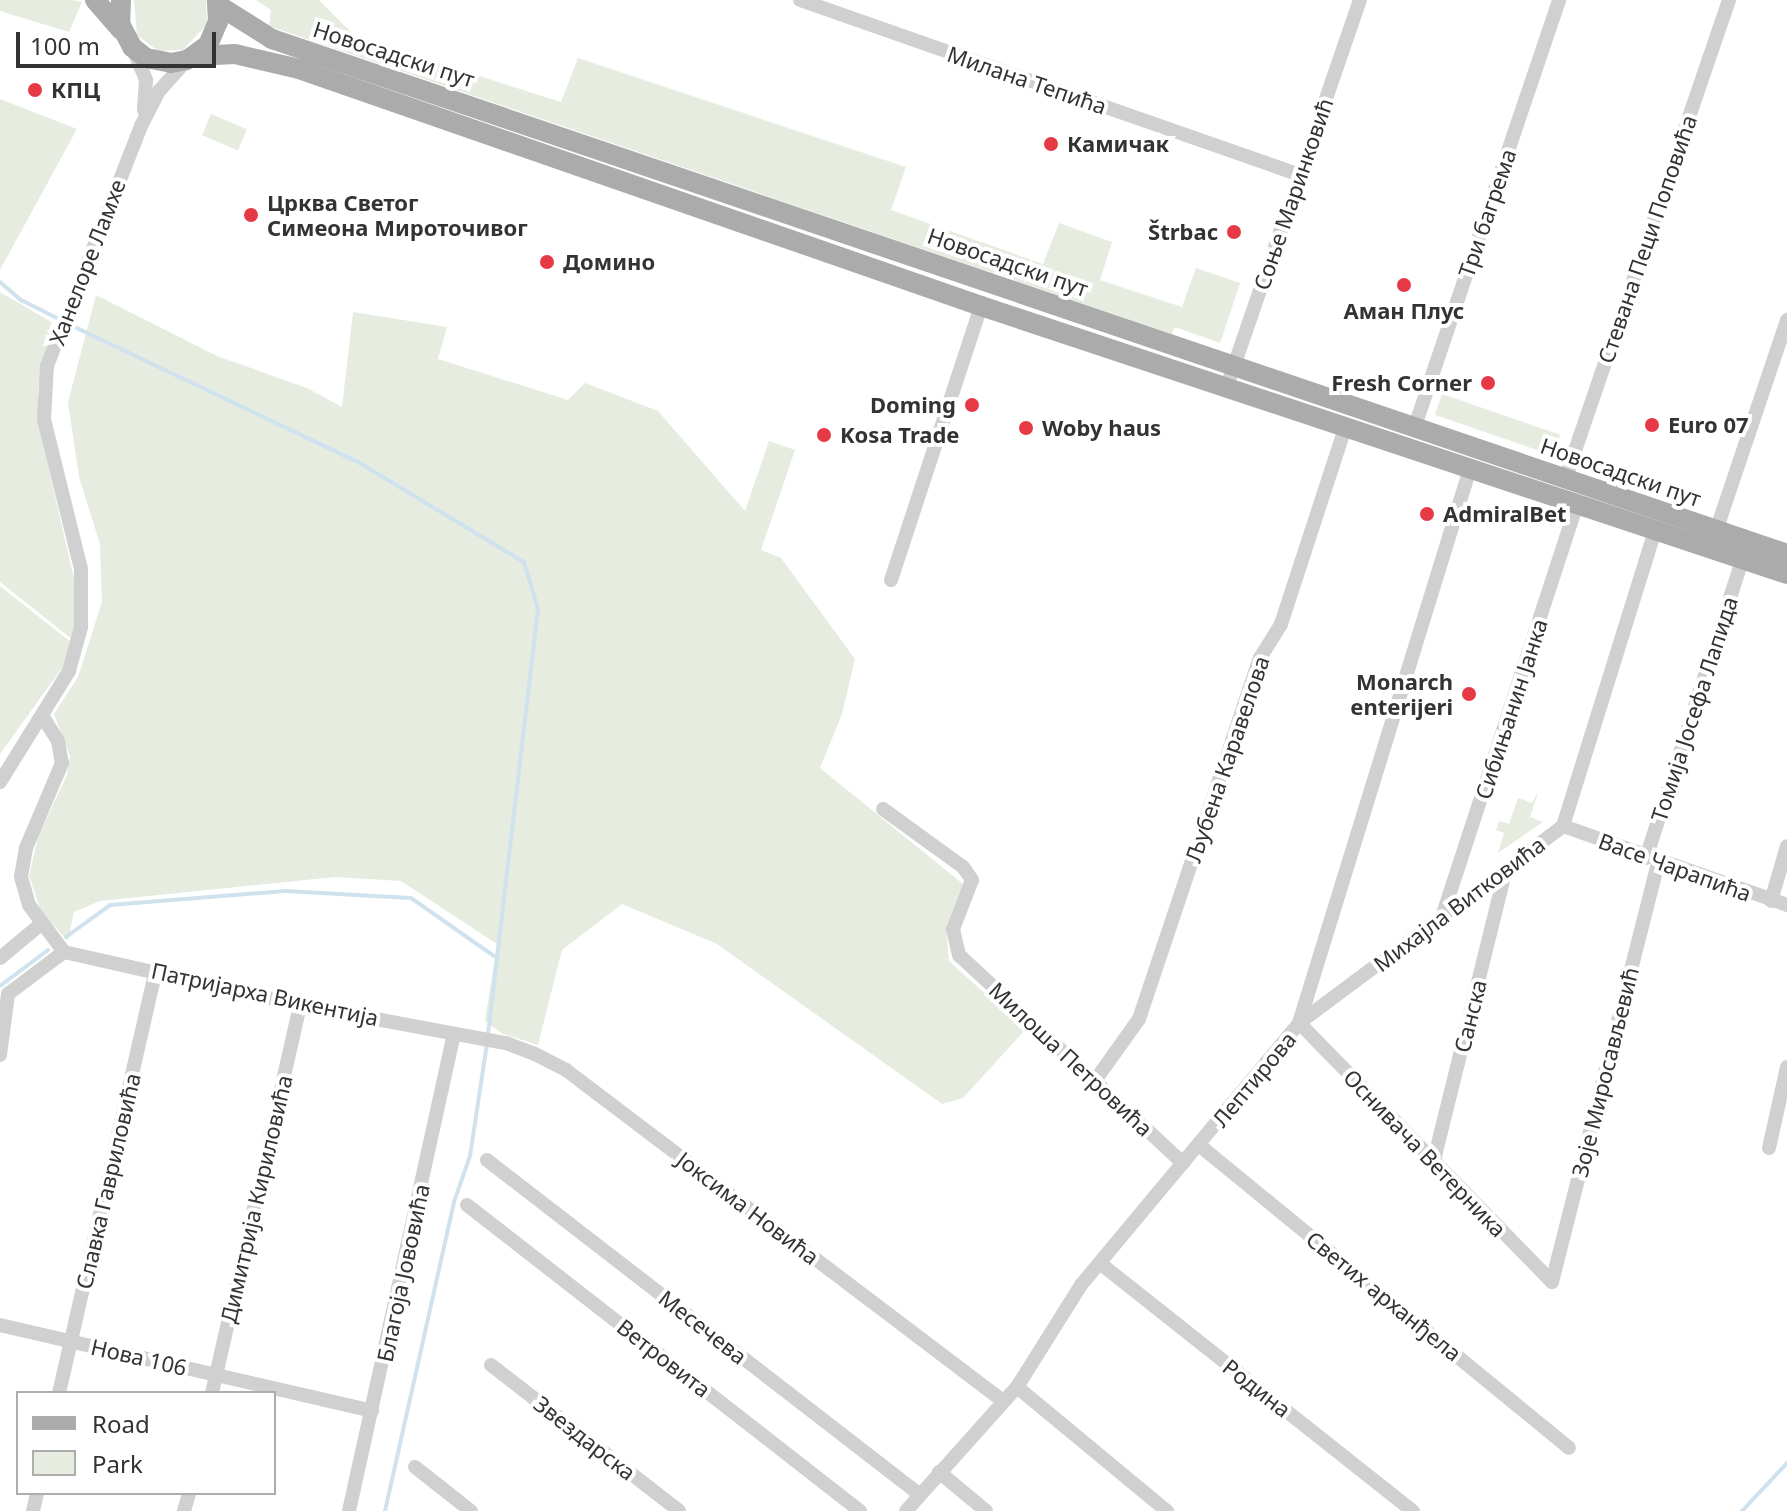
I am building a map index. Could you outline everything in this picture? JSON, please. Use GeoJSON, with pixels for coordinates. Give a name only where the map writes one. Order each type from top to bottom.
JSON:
{"type":"FeatureCollection","features":[{"type":"Feature","properties":{"kind":"main road"},"geometry":{"type":"LineString","coordinates":[[95,0],[128,40]]}},
{"type":"Feature","properties":{"kind":"main road"},"geometry":{"type":"LineString","coordinates":[[121,0],[128,40]]}},
{"type":"Feature","properties":{"kind":"main road"},"geometry":{"type":"LineString","coordinates":[[191,58],[213,38],[218,3]]}},
{"type":"Feature","properties":{"kind":"main road","name":"Новосадски пут"},"geometry":{"type":"LineString","coordinates":[[218,3],[272,39],[1787,554]]}},
{"type":"Feature","properties":{"kind":"main road","name":"Новосадски пут"},"geometry":{"type":"LineString","coordinates":[[128,40],[154,61],[235,54],[299,69],[981,306],[1787,574]]}},
{"type":"Feature","properties":{"kind":"street","name":"Милана Тепића"},"geometry":{"type":"LineString","coordinates":[[800,0],[1300,175]]}},
{"type":"Feature","properties":{"kind":"street","name":"Соње Маринковић"},"geometry":{"type":"LineString","coordinates":[[1226,389],[1360,0]]}},
{"type":"Feature","properties":{"kind":"street","name":"Три багрема"},"geometry":{"type":"LineString","coordinates":[[1415,426],[1559,0]]}},
{"type":"Feature","properties":{"kind":"street","name":"Стевана Пеци Поповића"},"geometry":{"type":"LineString","coordinates":[[1566,477],[1729,0]]}},
{"type":"Feature","properties":{"kind":"street","name":"Ханелоре Ламхе"},"geometry":{"type":"LineString","coordinates":[[128,40],[147,88],[141,126]]}},
{"type":"Feature","properties":{"kind":"street","name":"Ханелоре Ламхе"},"geometry":{"type":"LineString","coordinates":[[0,782],[69,671],[83,598],[44,419],[47,366],[62,321],[141,126],[159,91],[191,58]]}},
{"type":"Feature","properties":{"kind":"street"},"geometry":{"type":"LineString","coordinates":[[891,580],[981,306]]}},
{"type":"Feature","properties":{"kind":"street"},"geometry":{"type":"LineString","coordinates":[[1716,531],[1787,320]]}},
{"type":"Feature","properties":{"kind":"street","name":"Љубена Каравелова"},"geometry":{"type":"LineString","coordinates":[[1094,1082],[1139,1019],[1260,658],[1281,624],[1345,428]]}},
{"type":"Feature","properties":{"kind":"street","name":"Лептирова"},"geometry":{"type":"LineString","coordinates":[[906,1511],[1017,1387],[1081,1285],[1299,1023],[1470,469]]}},
{"type":"Feature","properties":{"kind":"street","name":"Сибињанин Јанка"},"geometry":{"type":"LineString","coordinates":[[1443,914],[1577,505]]}},
{"type":"Feature","properties":{"kind":"street","name":"Михајла Витковића"},"geometry":{"type":"LineString","coordinates":[[1299,1023],[1563,826],[1655,531]]}},
{"type":"Feature","properties":{"kind":"street","name":"Томија Јосефа Лапида"},"geometry":{"type":"LineString","coordinates":[[1652,860],[1742,560]]}},
{"type":"Feature","properties":{"kind":"street"},"geometry":{"type":"LineString","coordinates":[[0,1055],[8,994],[64,952],[41,924],[24,892],[22,862],[62,763],[58,741],[43,717]]}},
{"type":"Feature","properties":{"kind":"street","name":"Милоша Петровића"},"geometry":{"type":"LineString","coordinates":[[883,809],[963,867],[972,880],[953,929],[959,955],[1183,1163]]}},
{"type":"Feature","properties":{"kind":"street","name":"Васе Чарапића"},"geometry":{"type":"LineString","coordinates":[[1563,826],[1652,860],[1787,905]]}},
{"type":"Feature","properties":{"kind":"street"},"geometry":{"type":"LineString","coordinates":[[1771,901],[1787,846]]}},
{"type":"Feature","properties":{"kind":"street","name":"Зоје Миросављевић"},"geometry":{"type":"LineString","coordinates":[[1552,1282],[1652,860]]}},
{"type":"Feature","properties":{"kind":"street","name":"Санска"},"geometry":{"type":"LineString","coordinates":[[1433,1164],[1506,868]]}},
{"type":"Feature","properties":{"kind":"street"},"geometry":{"type":"LineString","coordinates":[[0,958],[41,924]]}},
{"type":"Feature","properties":{"kind":"street","name":"Патријарха Викентија"},"geometry":{"type":"LineString","coordinates":[[64,952],[156,970],[300,1005],[487,1040]]}},
{"type":"Feature","properties":{"kind":"street","name":"Славка Гавриловића"},"geometry":{"type":"LineString","coordinates":[[59,1391],[156,970]]}},
{"type":"Feature","properties":{"kind":"street","name":"Димитрија Кириловића"},"geometry":{"type":"LineString","coordinates":[[212,1391],[300,1005]]}},
{"type":"Feature","properties":{"kind":"street","name":"Оснивача Ветерника"},"geometry":{"type":"LineString","coordinates":[[1299,1023],[1433,1164],[1552,1282]]}},
{"type":"Feature","properties":{"kind":"street","name":"Благоја Јововића"},"geometry":{"type":"LineString","coordinates":[[349,1511],[454,1034]]}},
{"type":"Feature","properties":{"kind":"street","name":"Јоксима Новића"},"geometry":{"type":"LineString","coordinates":[[487,1040],[566,1070],[1003,1401]]}},
{"type":"Feature","properties":{"kind":"street"},"geometry":{"type":"LineString","coordinates":[[1769,1148],[1787,1067]]}},
{"type":"Feature","properties":{"kind":"street","name":"Светих арханђела"},"geometry":{"type":"LineString","coordinates":[[1199,1145],[1569,1448]]}},
{"type":"Feature","properties":{"kind":"street","name":"Месечева"},"geometry":{"type":"LineString","coordinates":[[487,1160],[919,1494]]}},
{"type":"Feature","properties":{"kind":"street","name":"Ветровита"},"geometry":{"type":"LineString","coordinates":[[467,1205],[860,1511]]}},
{"type":"Feature","properties":{"kind":"street","name":"Родина"},"geometry":{"type":"LineString","coordinates":[[1101,1264],[1413,1511]]}},
{"type":"Feature","properties":{"kind":"street","name":"Нова 106"},"geometry":{"type":"LineString","coordinates":[[0,1325],[372,1411]]}},
{"type":"Feature","properties":{"kind":"street","name":"Звездарска"},"geometry":{"type":"LineString","coordinates":[[491,1365],[679,1511]]}},
{"type":"Feature","properties":{"kind":"street"},"geometry":{"type":"LineString","coordinates":[[1017,1387],[1167,1511]]}},
{"type":"Feature","properties":{"kind":"street"},"geometry":{"type":"LineString","coordinates":[[415,1467],[471,1511]]}},
{"type":"Feature","properties":{"kind":"street"},"geometry":{"type":"LineString","coordinates":[[939,1472],[986,1511]]}},
{"type":"Feature","properties":{"kind":"green space"},"geometry":{"type":"Polygon","coordinates":[[[0,0],[82,2],[69,32],[0,11],[0,0]]]}},
{"type":"Feature","properties":{"kind":"green space"},"geometry":{"type":"Polygon","coordinates":[[[134,0],[206,0],[207,24],[183,50],[158,51],[137,35],[134,0]]]}},
{"type":"Feature","properties":{"kind":"green space"},"geometry":{"type":"Polygon","coordinates":[[[256,0],[319,0],[356,37],[561,102],[578,58],[906,167],[891,210],[1043,264],[1059,223],[1112,242],[1100,280],[1182,307],[1196,268],[1240,283],[1220,343],[1175,327],[1172,334],[269,26],[271,10],[256,0]]]}},
{"type":"Feature","properties":{"kind":"green space"},"geometry":{"type":"Polygon","coordinates":[[[0,99],[77,129],[0,270],[0,99]]]}},
{"type":"Feature","properties":{"kind":"green space"},"geometry":{"type":"Polygon","coordinates":[[[211,114],[247,129],[238,150],[202,135],[211,114]]]}},
{"type":"Feature","properties":{"kind":"green space"},"geometry":{"type":"Polygon","coordinates":[[[0,292],[53,323],[38,388],[39,426],[78,596],[73,640],[0,582],[0,292]]]}},
{"type":"Feature","properties":{"kind":"green space"},"geometry":{"type":"Polygon","coordinates":[[[96,295],[217,356],[307,388],[342,407],[353,312],[447,327],[438,359],[568,400],[585,383],[658,411],[745,511],[769,441],[795,450],[761,550],[781,558],[855,659],[842,714],[820,768],[963,884],[946,927],[949,961],[1025,1030],[963,1098],[942,1104],[717,944],[622,904],[562,950],[538,1045],[501,1033],[485,1021],[497,944],[401,881],[335,877],[100,901],[74,912],[68,941],[41,911],[29,876],[38,837],[67,775],[70,756],[54,714],[78,677],[102,602],[100,544],[79,477],[68,402],[96,295]]]}},
{"type":"Feature","properties":{"kind":"green space"},"geometry":{"type":"Polygon","coordinates":[[[1442,394],[1560,435],[1553,455],[1435,415],[1442,394]]]}},
{"type":"Feature","properties":{"kind":"green space"},"geometry":{"type":"Polygon","coordinates":[[[0,586],[77,647],[0,754],[0,586]]]}},
{"type":"Feature","properties":{"kind":"green space"},"geometry":{"type":"Polygon","coordinates":[[[1539,790],[1530,817],[1543,822],[1498,853],[1504,833],[1496,830],[1499,821],[1509,824],[1518,798],[1532,803],[1539,790]]]}},
{"type":"Feature","properties":{"kind":"waterway"},"geometry":{"type":"LineString","coordinates":[[0,282],[21,300],[358,462],[524,562],[538,609],[488,1035]]}},
{"type":"Feature","properties":{"kind":"waterway"},"geometry":{"type":"LineString","coordinates":[[66,937],[110,905],[285,891],[411,898],[494,956]]}},
{"type":"Feature","properties":{"kind":"waterway"},"geometry":{"type":"LineString","coordinates":[[0,986],[48,950]]}},
{"type":"Feature","properties":{"kind":"waterway"},"geometry":{"type":"LineString","coordinates":[[385,1511],[455,1199],[470,1156],[487,1044]]}},
{"type":"Feature","properties":{"kind":"waterway"},"geometry":{"type":"LineString","coordinates":[[1742,1511],[1787,1463]]}},
{"type":"Feature","properties":{"kind":"place","name":"КПЦ"},"geometry":{"type":"Point","coordinates":[35,90]}},
{"type":"Feature","properties":{"kind":"place","name":"Камичак"},"geometry":{"type":"Point","coordinates":[1051,144]}},
{"type":"Feature","properties":{"kind":"place","name":"Црква Светог Симеона Мироточивог"},"geometry":{"type":"Point","coordinates":[251,215]}},
{"type":"Feature","properties":{"kind":"place","name":"Štrbac"},"geometry":{"type":"Point","coordinates":[1234,232]}},
{"type":"Feature","properties":{"kind":"place","name":"Домино"},"geometry":{"type":"Point","coordinates":[547,262]}},
{"type":"Feature","properties":{"kind":"place","name":"Аман Плус"},"geometry":{"type":"Point","coordinates":[1404,285]}},
{"type":"Feature","properties":{"kind":"place","name":"Fresh Corner"},"geometry":{"type":"Point","coordinates":[1488,383]}},
{"type":"Feature","properties":{"kind":"place","name":"Doming"},"geometry":{"type":"Point","coordinates":[972,405]}},
{"type":"Feature","properties":{"kind":"place","name":"Euro 07"},"geometry":{"type":"Point","coordinates":[1652,425]}},
{"type":"Feature","properties":{"kind":"place","name":"Woby haus"},"geometry":{"type":"Point","coordinates":[1026,428]}},
{"type":"Feature","properties":{"kind":"place","name":"Kosa Trade"},"geometry":{"type":"Point","coordinates":[824,435]}},
{"type":"Feature","properties":{"kind":"place","name":"AdmiralBet"},"geometry":{"type":"Point","coordinates":[1427,514]}},
{"type":"Feature","properties":{"kind":"place","name":"Monarch enterijeri"},"geometry":{"type":"Point","coordinates":[1469,694]}}]}
